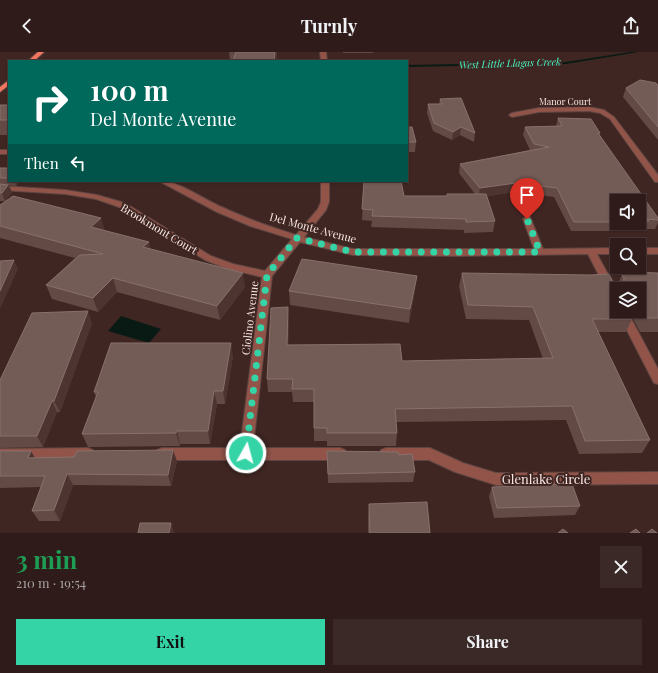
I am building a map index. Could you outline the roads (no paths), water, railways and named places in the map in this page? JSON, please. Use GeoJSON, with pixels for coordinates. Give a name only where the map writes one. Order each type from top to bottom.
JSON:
{"type":"FeatureCollection","features":[{"type":"Feature","properties":{"kind":"main road"},"geometry":{"type":"LineString","coordinates":[[32,60],[41,52]]}},
{"type":"Feature","properties":{"kind":"main road"},"geometry":{"type":"LineString","coordinates":[[0,90],[8,83]]}},
{"type":"Feature","properties":{"kind":"street","name":"Manor Court"},"geometry":{"type":"LineString","coordinates":[[512,115],[539,110],[602,111],[612,118],[658,180]]}},
{"type":"Feature","properties":{"kind":"street","name":"Del Monte Avenue"},"geometry":{"type":"LineString","coordinates":[[166,182],[226,213],[253,224],[297,238],[353,252],[610,251]]}},
{"type":"Feature","properties":{"kind":"street","name":"Ciolino Avenue"},"geometry":{"type":"LineString","coordinates":[[246,453],[267,275],[322,210],[325,202],[325,182]]}},
{"type":"Feature","properties":{"kind":"street","name":"Brookmont Court"},"geometry":{"type":"LineString","coordinates":[[0,188],[65,192],[97,197],[122,205],[208,258],[231,267],[267,275]]}},
{"type":"Feature","properties":{"kind":"street"},"geometry":{"type":"LineString","coordinates":[[527,219],[540,252]]}},
{"type":"Feature","properties":{"kind":"street"},"geometry":{"type":"LineString","coordinates":[[591,251],[610,288]]}},
{"type":"Feature","properties":{"kind":"street"},"geometry":{"type":"LineString","coordinates":[[646,251],[658,251]]}},
{"type":"Feature","properties":{"kind":"street"},"geometry":{"type":"LineString","coordinates":[[626,318],[658,380]]}},
{"type":"Feature","properties":{"kind":"street"},"geometry":{"type":"LineString","coordinates":[[0,455],[103,454]]}},
{"type":"Feature","properties":{"kind":"street"},"geometry":{"type":"LineString","coordinates":[[151,454],[354,454]]}},
{"type":"Feature","properties":{"kind":"street","name":"Glenlake Circle"},"geometry":{"type":"LineString","coordinates":[[377,454],[430,454],[460,468],[496,479],[658,478]]}},
{"type":"Feature","properties":{"kind":"waterway","name":"West Little Llagas Creek"},"geometry":{"type":"LineString","coordinates":[[408,66],[566,63],[637,52]]}}]}
